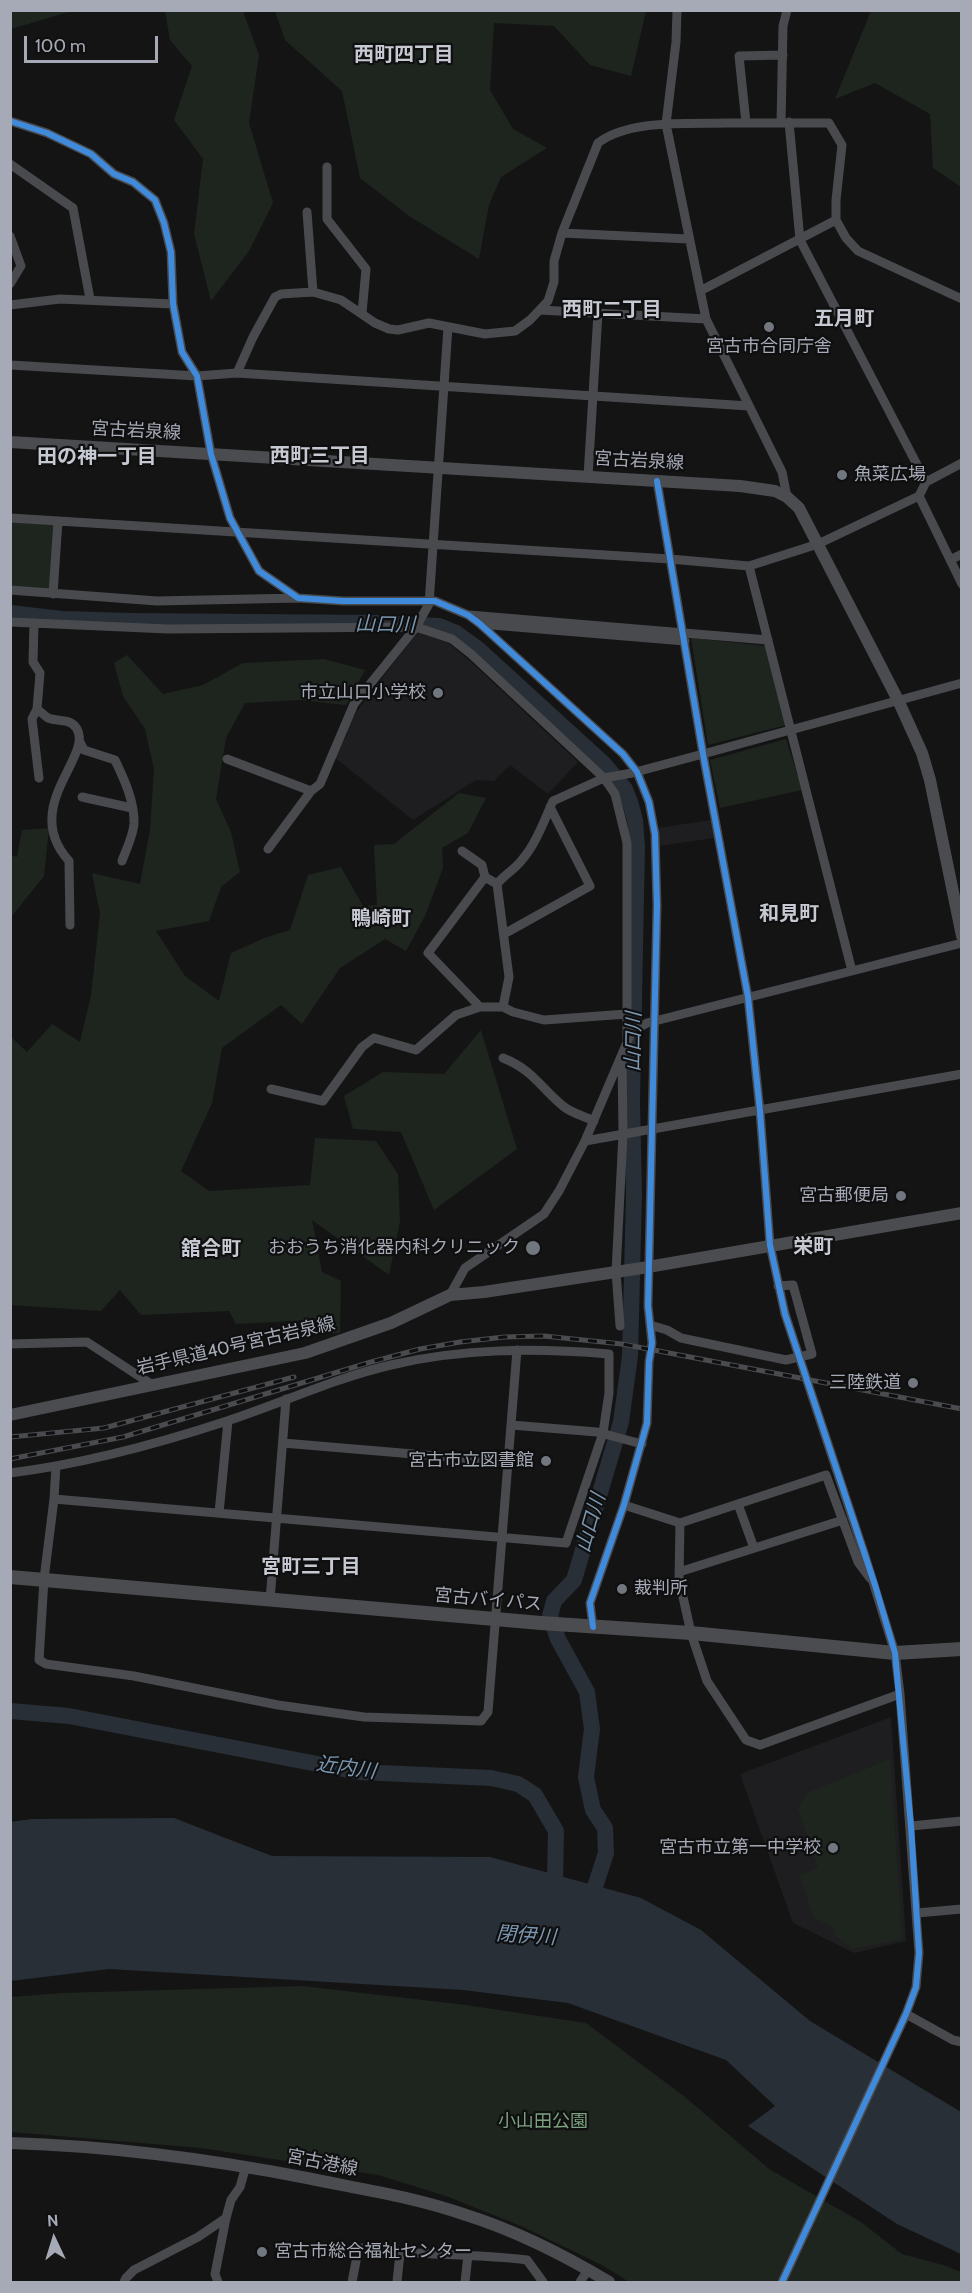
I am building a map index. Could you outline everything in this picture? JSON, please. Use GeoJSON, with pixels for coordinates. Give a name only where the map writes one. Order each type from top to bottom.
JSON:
{"type":"FeatureCollection","features":[{"type":"Feature","properties":{"kind":"highway","name":"宮古バイパス"},"geometry":{"type":"LineString","coordinates":[[10,1577],[541,1623],[691,1633],[895,1653],[962,1649]]}},
{"type":"Feature","properties":{"kind":"main road","name":"宮古岩泉線"},"geometry":{"type":"LineString","coordinates":[[10,442],[760,488],[787,497]]}},
{"type":"Feature","properties":{"kind":"main road"},"geometry":{"type":"LineString","coordinates":[[787,497],[799,508],[818,543],[898,700],[922,753],[930,780],[962,936]]}},
{"type":"Feature","properties":{"kind":"main road","name":"岩手県道40号宮古岩泉線"},"geometry":{"type":"LineString","coordinates":[[10,1415],[305,1353],[391,1323],[450,1295],[484,1292],[646,1267],[962,1213]]}},
{"type":"Feature","properties":{"kind":"main road","name":"宮古港線"},"geometry":{"type":"LineString","coordinates":[[10,2142],[144,2152],[246,2166],[398,2197],[466,2214],[534,2242],[609,2283]]}},
{"type":"Feature","properties":{"kind":"street"},"geometry":{"type":"LineString","coordinates":[[677,10],[676,42],[666,124],[706,320],[782,472],[787,497]]}},
{"type":"Feature","properties":{"kind":"street"},"geometry":{"type":"LineString","coordinates":[[787,10],[783,26],[785,122],[800,240],[926,482]]}},
{"type":"Feature","properties":{"kind":"street"},"geometry":{"type":"LineString","coordinates":[[746,123],[739,56],[783,55]]}},
{"type":"Feature","properties":{"kind":"street"},"geometry":{"type":"LineString","coordinates":[[10,121],[47,133],[92,153],[114,174],[133,182],[155,200],[164,223],[171,252],[173,304],[182,352],[197,376],[212,454],[230,518],[259,571],[298,598]]}},
{"type":"Feature","properties":{"kind":"street"},"geometry":{"type":"LineString","coordinates":[[237,373],[275,297],[281,294],[313,292],[341,300],[389,329],[398,330],[429,323],[485,334],[515,331],[530,320],[548,301],[554,282],[554,261],[562,234],[598,143],[607,136],[634,128],[666,124],[829,123],[842,145],[836,220],[846,238],[858,251],[962,299]]}},
{"type":"Feature","properties":{"kind":"street"},"geometry":{"type":"LineString","coordinates":[[10,164],[73,208],[90,299]]}},
{"type":"Feature","properties":{"kind":"street"},"geometry":{"type":"LineString","coordinates":[[327,167],[327,219],[366,269],[363,313]]}},
{"type":"Feature","properties":{"kind":"street"},"geometry":{"type":"LineString","coordinates":[[307,212],[313,292]]}},
{"type":"Feature","properties":{"kind":"street"},"geometry":{"type":"LineString","coordinates":[[700,291],[836,220]]}},
{"type":"Feature","properties":{"kind":"street"},"geometry":{"type":"LineString","coordinates":[[562,234],[690,239]]}},
{"type":"Feature","properties":{"kind":"street"},"geometry":{"type":"LineString","coordinates":[[10,236],[21,266],[10,284]]}},
{"type":"Feature","properties":{"kind":"street"},"geometry":{"type":"LineString","coordinates":[[10,305],[60,299],[173,304]]}},
{"type":"Feature","properties":{"kind":"street"},"geometry":{"type":"LineString","coordinates":[[540,310],[706,320]]}},
{"type":"Feature","properties":{"kind":"street"},"geometry":{"type":"LineString","coordinates":[[588,476],[598,313]]}},
{"type":"Feature","properties":{"kind":"street"},"geometry":{"type":"LineString","coordinates":[[268,849],[311,792],[320,784],[354,704],[416,627],[430,602],[448,327]]}},
{"type":"Feature","properties":{"kind":"street"},"geometry":{"type":"LineString","coordinates":[[10,365],[197,376],[237,373],[749,406]]}},
{"type":"Feature","properties":{"kind":"street"},"geometry":{"type":"LineString","coordinates":[[10,518],[670,559],[749,566],[818,543],[919,496],[926,482],[962,464]]}},
{"type":"Feature","properties":{"kind":"street"},"geometry":{"type":"LineString","coordinates":[[657,481],[703,754],[748,998],[760,1111],[770,1245],[785,1314],[875,1584],[895,1653],[911,1826],[919,1953],[916,1987],[906,2014],[782,2283]]}},
{"type":"Feature","properties":{"kind":"street"},"geometry":{"type":"LineString","coordinates":[[919,496],[962,584]]}},
{"type":"Feature","properties":{"kind":"street"},"geometry":{"type":"LineString","coordinates":[[53,594],[58,521]]}},
{"type":"Feature","properties":{"kind":"street"},"geometry":{"type":"LineString","coordinates":[[950,560],[962,554]]}},
{"type":"Feature","properties":{"kind":"street"},"geometry":{"type":"LineString","coordinates":[[749,566],[852,971]]}},
{"type":"Feature","properties":{"kind":"street"},"geometry":{"type":"LineString","coordinates":[[10,590],[157,601],[298,598],[343,601],[435,601],[468,615],[480,624],[622,754],[634,773],[649,802],[655,834],[657,906],[650,1022],[646,1267],[652,1342],[648,1407],[642,1444],[624,1505],[590,1603],[593,1627]]}},
{"type":"Feature","properties":{"kind":"street"},"geometry":{"type":"LineString","coordinates":[[468,615],[684,636]]}},
{"type":"Feature","properties":{"kind":"street"},"geometry":{"type":"LineString","coordinates":[[10,621],[168,629],[416,627],[452,639],[471,654],[604,778],[615,794],[627,843],[629,1036],[585,1141],[559,1191],[544,1214],[465,1268],[450,1295]]}},
{"type":"Feature","properties":{"kind":"street"},"geometry":{"type":"LineString","coordinates":[[34,623],[33,662],[40,673],[37,709],[33,718],[39,778]]}},
{"type":"Feature","properties":{"kind":"street"},"geometry":{"type":"LineString","coordinates":[[480,624],[768,640]]}},
{"type":"Feature","properties":{"kind":"street"},"geometry":{"type":"LineString","coordinates":[[502,1007],[509,977],[497,885],[520,863],[531,847],[553,801],[604,778],[634,773],[962,683]]}},
{"type":"Feature","properties":{"kind":"street"},"geometry":{"type":"LineString","coordinates":[[37,709],[48,717],[71,722],[78,730],[84,750],[115,760],[125,781],[134,826],[122,861]]}},
{"type":"Feature","properties":{"kind":"street"},"geometry":{"type":"LineString","coordinates":[[70,925],[69,861],[60,851],[51,820],[56,796],[80,742]]}},
{"type":"Feature","properties":{"kind":"street"},"geometry":{"type":"LineString","coordinates":[[227,759],[311,792]]}},
{"type":"Feature","properties":{"kind":"street"},"geometry":{"type":"LineString","coordinates":[[82,797],[132,808]]}},
{"type":"Feature","properties":{"kind":"street"},"geometry":{"type":"LineString","coordinates":[[504,934],[591,886],[550,807]]}},
{"type":"Feature","properties":{"kind":"street"},"geometry":{"type":"LineString","coordinates":[[462,850],[482,865],[485,877],[497,885]]}},
{"type":"Feature","properties":{"kind":"street"},"geometry":{"type":"LineString","coordinates":[[480,1006],[428,952],[485,877]]}},
{"type":"Feature","properties":{"kind":"street"},"geometry":{"type":"LineString","coordinates":[[629,1036],[650,1022],[962,943]]}},
{"type":"Feature","properties":{"kind":"street"},"geometry":{"type":"LineString","coordinates":[[271,1089],[322,1101],[362,1047],[374,1038],[416,1050],[456,1015],[480,1006],[502,1007],[544,1020],[627,1014]]}},
{"type":"Feature","properties":{"kind":"street"},"geometry":{"type":"LineString","coordinates":[[620,1326],[619,1271],[625,1134],[622,1052]]}},
{"type":"Feature","properties":{"kind":"street"},"geometry":{"type":"LineString","coordinates":[[503,1058],[518,1064],[534,1076],[564,1108],[594,1121]]}},
{"type":"Feature","properties":{"kind":"street"},"geometry":{"type":"LineString","coordinates":[[585,1141],[962,1074]]}},
{"type":"Feature","properties":{"kind":"street"},"geometry":{"type":"LineString","coordinates":[[650,1325],[667,1330],[681,1338],[786,1360],[812,1354],[793,1285],[778,1286]]}},
{"type":"Feature","properties":{"kind":"street"},"geometry":{"type":"LineString","coordinates":[[10,1344],[87,1342],[151,1384]]}},
{"type":"Feature","properties":{"kind":"street"},"geometry":{"type":"LineString","coordinates":[[10,1473],[56,1466],[145,1446],[228,1421],[356,1374],[393,1364],[455,1354],[517,1350],[555,1349],[609,1354],[609,1393],[603,1433],[566,1543],[54,1499]]}},
{"type":"Feature","properties":{"kind":"street"},"geometry":{"type":"LineString","coordinates":[[56,1466],[44,1579],[39,1660],[46,1664],[134,1676],[278,1705],[364,1717],[482,1721],[488,1712],[517,1350]]}},
{"type":"Feature","properties":{"kind":"street"},"geometry":{"type":"LineString","coordinates":[[270,1600],[286,1399]]}},
{"type":"Feature","properties":{"kind":"street"},"geometry":{"type":"LineString","coordinates":[[219,1513],[228,1421]]}},
{"type":"Feature","properties":{"kind":"street"},"geometry":{"type":"LineString","coordinates":[[511,1425],[603,1433],[642,1444]]}},
{"type":"Feature","properties":{"kind":"street"},"geometry":{"type":"LineString","coordinates":[[283,1443],[508,1462]]}},
{"type":"Feature","properties":{"kind":"street"},"geometry":{"type":"LineString","coordinates":[[624,1505],[680,1523],[826,1475],[858,1562],[875,1584]]}},
{"type":"Feature","properties":{"kind":"street"},"geometry":{"type":"LineString","coordinates":[[738,1504],[754,1548]]}},
{"type":"Feature","properties":{"kind":"street"},"geometry":{"type":"LineString","coordinates":[[679,1572],[843,1520]]}},
{"type":"Feature","properties":{"kind":"street"},"geometry":{"type":"LineString","coordinates":[[680,1523],[679,1572],[691,1633],[707,1681],[747,1740],[754,1745],[760,1745],[900,1694]]}},
{"type":"Feature","properties":{"kind":"street"},"geometry":{"type":"LineString","coordinates":[[911,1826],[962,1821]]}},
{"type":"Feature","properties":{"kind":"street"},"geometry":{"type":"LineString","coordinates":[[917,1913],[962,1909]]}},
{"type":"Feature","properties":{"kind":"street"},"geometry":{"type":"LineString","coordinates":[[906,2014],[952,2040],[962,2042]]}},
{"type":"Feature","properties":{"kind":"street"},"geometry":{"type":"LineString","coordinates":[[218,2283],[214,2274],[226,2218],[231,2200],[240,2187],[246,2166]]}},
{"type":"Feature","properties":{"kind":"street"},"geometry":{"type":"LineString","coordinates":[[124,2283],[134,2270],[198,2237],[226,2218]]}},
{"type":"Feature","properties":{"kind":"street"},"geometry":{"type":"LineString","coordinates":[[352,2283],[358,2251],[361,2248],[400,2253],[527,2260],[543,2283]]}},
{"type":"Feature","properties":{"kind":"street"},"geometry":{"type":"LineString","coordinates":[[397,2283],[400,2253]]}},
{"type":"Feature","properties":{"kind":"street"},"geometry":{"type":"LineString","coordinates":[[465,2283],[468,2255]]}},
{"type":"Feature","properties":{"kind":"street"},"geometry":{"type":"LineString","coordinates":[[580,2283],[588,2270]]}},
{"type":"Feature","properties":{"kind":"shaded area","name":"市立山口小学校"},"geometry":{"type":"Polygon","coordinates":[[[417,632],[448,643],[578,762],[548,794],[510,765],[494,781],[476,780],[413,820],[334,757],[348,733],[345,727],[417,632]]]}},
{"type":"Feature","properties":{"kind":"shaded area"},"geometry":{"type":"Polygon","coordinates":[[[711,820],[714,838],[660,846],[657,828],[711,820]]]}},
{"type":"Feature","properties":{"kind":"shaded area","name":"宮古市立第一中学校"},"geometry":{"type":"Polygon","coordinates":[[[891,1717],[906,1941],[854,1953],[793,1923],[740,1774],[891,1717]]]}},
{"type":"Feature","properties":{"kind":"green space"},"geometry":{"type":"Polygon","coordinates":[[[11,10],[72,10],[72,11],[11,29],[11,10]]]}},
{"type":"Feature","properties":{"kind":"green space"},"geometry":{"type":"Polygon","coordinates":[[[275,10],[646,11],[631,76],[590,65],[554,26],[494,23],[490,90],[513,129],[547,148],[501,177],[489,205],[479,259],[409,216],[360,178],[342,91],[285,40],[275,10]]]}},
{"type":"Feature","properties":{"kind":"green space"},"geometry":{"type":"Polygon","coordinates":[[[165,11],[243,11],[259,55],[249,123],[273,203],[249,251],[211,301],[194,234],[203,159],[174,120],[192,66],[170,40],[165,11]]]}},
{"type":"Feature","properties":{"kind":"green space"},"geometry":{"type":"Polygon","coordinates":[[[871,11],[961,11],[961,187],[933,168],[930,114],[875,83],[835,99],[871,11]]]}},
{"type":"Feature","properties":{"kind":"green space"},"geometry":{"type":"Polygon","coordinates":[[[10,522],[54,525],[50,590],[11,587],[10,522]]]}},
{"type":"Feature","properties":{"kind":"green space"},"geometry":{"type":"Polygon","coordinates":[[[691,638],[767,646],[786,725],[708,745],[691,638]]]}},
{"type":"Feature","properties":{"kind":"green space"},"geometry":{"type":"Polygon","coordinates":[[[127,655],[163,694],[203,685],[243,663],[324,659],[365,670],[346,705],[299,700],[245,703],[226,738],[216,799],[231,832],[240,872],[221,887],[209,921],[156,931],[185,976],[219,1001],[231,953],[264,938],[290,930],[308,875],[341,867],[363,906],[377,905],[374,845],[394,844],[459,793],[486,798],[468,833],[442,848],[443,868],[425,916],[406,951],[385,939],[340,968],[302,1024],[281,1005],[222,1048],[212,1103],[181,1171],[209,1191],[310,1185],[315,1138],[376,1141],[398,1174],[400,1221],[389,1275],[312,1220],[322,1272],[341,1281],[340,1333],[318,1334],[310,1320],[236,1324],[229,1311],[141,1315],[120,1290],[101,1311],[11,1305],[10,1036],[27,1052],[52,1024],[80,1042],[91,995],[100,913],[92,873],[140,884],[150,830],[154,769],[145,729],[123,696],[114,663],[127,655]]]}},
{"type":"Feature","properties":{"kind":"green space"},"geometry":{"type":"Polygon","coordinates":[[[786,739],[802,790],[720,808],[710,760],[786,739]]]}},
{"type":"Feature","properties":{"kind":"green space"},"geometry":{"type":"Polygon","coordinates":[[[49,828],[44,876],[11,917],[10,855],[17,857],[22,830],[49,828]]]}},
{"type":"Feature","properties":{"kind":"green space"},"geometry":{"type":"Polygon","coordinates":[[[481,1030],[517,1149],[434,1210],[401,1132],[353,1129],[344,1096],[383,1072],[444,1074],[481,1030]]]}},
{"type":"Feature","properties":{"kind":"green space"},"geometry":{"type":"Polygon","coordinates":[[[890,1759],[902,1939],[852,1949],[835,1935],[833,1926],[814,1918],[800,1876],[818,1867],[798,1808],[807,1793],[890,1759]]]}},
{"type":"Feature","properties":{"kind":"green space","name":"小山田公園"},"geometry":{"type":"Polygon","coordinates":[[[302,1986],[466,2005],[586,2023],[685,2097],[769,2169],[861,2222],[902,2254],[961,2272],[961,2282],[629,2282],[602,2265],[521,2226],[446,2196],[378,2175],[201,2148],[11,2132],[11,1997],[62,1993],[302,1986]]]}},
{"type":"Feature","properties":{"kind":"water","name":"閉伊川"},"geometry":{"type":"Polygon","coordinates":[[[174,1818],[272,1856],[490,1857],[641,1898],[701,1930],[810,2021],[961,2112],[961,2254],[897,2224],[748,2126],[775,2106],[726,2060],[568,2003],[463,1990],[109,1969],[11,1981],[10,1822],[32,1819],[174,1818]]]}},
{"type":"Feature","properties":{"kind":"waterway","name":"山口川"},"geometry":{"type":"LineString","coordinates":[[10,613],[62,619],[377,623],[439,626],[456,633],[478,649],[605,765],[625,789],[635,820],[637,846],[630,1356],[621,1422],[574,1580],[554,1601],[550,1616],[558,1639],[587,1692],[592,1729],[586,1777],[593,1810],[605,1828],[606,1853],[589,1905]]}},
{"type":"Feature","properties":{"kind":"waterway","name":"近内川"},"geometry":{"type":"LineString","coordinates":[[10,1711],[69,1716],[359,1772],[491,1778],[518,1784],[535,1795],[556,1831],[555,1881],[552,1895]]}},
{"type":"Feature","properties":{"kind":"railway"},"geometry":{"type":"LineString","coordinates":[[10,1459],[123,1437],[420,1349],[504,1337],[544,1336],[622,1344],[962,1409]]}},
{"type":"Feature","properties":{"kind":"railway"},"geometry":{"type":"LineString","coordinates":[[10,1437],[104,1428],[294,1377]]}},
{"type":"Feature","properties":{"kind":"cycle path"},"geometry":{"type":"LineString","coordinates":[[10,121],[47,133],[91,154],[114,174],[133,182],[155,200],[164,223],[171,252],[173,304],[182,352],[197,376],[211,454],[230,518],[259,571],[298,598],[343,601],[435,601],[468,615],[623,754],[637,772],[649,802],[655,834],[657,906],[648,1306],[652,1343],[649,1362],[647,1423],[624,1505],[590,1603],[593,1627]]}},
{"type":"Feature","properties":{"kind":"cycle path"},"geometry":{"type":"LineString","coordinates":[[657,481],[703,754],[748,997],[760,1111],[770,1245],[785,1314],[875,1585],[895,1653],[911,1826],[919,1953],[916,1987],[906,2014],[782,2282]]}},
{"type":"Feature","properties":{"kind":"place","name":"宮古市合同庁舎"},"geometry":{"type":"Point","coordinates":[769,327]}},
{"type":"Feature","properties":{"kind":"place","name":"魚菜広場"},"geometry":{"type":"Point","coordinates":[842,475]}},
{"type":"Feature","properties":{"kind":"place","name":"市立山口小学校"},"geometry":{"type":"Point","coordinates":[438,693]}},
{"type":"Feature","properties":{"kind":"place","name":"宮古郵便局"},"geometry":{"type":"Point","coordinates":[901,1196]}},
{"type":"Feature","properties":{"kind":"place","name":"おおうち消化器内科クリニック"},"geometry":{"type":"Point","coordinates":[533,1248]}},
{"type":"Feature","properties":{"kind":"place","name":"三陸鉄道"},"geometry":{"type":"Point","coordinates":[913,1383]}},
{"type":"Feature","properties":{"kind":"place","name":"宮古市立図書館"},"geometry":{"type":"Point","coordinates":[546,1461]}},
{"type":"Feature","properties":{"kind":"place","name":"裁判所"},"geometry":{"type":"Point","coordinates":[622,1589]}},
{"type":"Feature","properties":{"kind":"place","name":"宮古市立第一中学校"},"geometry":{"type":"Point","coordinates":[833,1848]}},
{"type":"Feature","properties":{"kind":"place","name":"宮古市総合福祉センター"},"geometry":{"type":"Point","coordinates":[262,2252]}},
{"type":"Feature","properties":{"kind":"district","name":"西町四丁目"},"geometry":{"type":"Point","coordinates":[404,55]}},
{"type":"Feature","properties":{"kind":"district","name":"西町二丁目"},"geometry":{"type":"Point","coordinates":[612,310]}},
{"type":"Feature","properties":{"kind":"district","name":"五月町"},"geometry":{"type":"Point","coordinates":[844,319]}},
{"type":"Feature","properties":{"kind":"district","name":"西町三丁目"},"geometry":{"type":"Point","coordinates":[320,456]}},
{"type":"Feature","properties":{"kind":"district","name":"田の神一丁目"},"geometry":{"type":"Point","coordinates":[97,457]}},
{"type":"Feature","properties":{"kind":"district","name":"和見町"},"geometry":{"type":"Point","coordinates":[789,914]}},
{"type":"Feature","properties":{"kind":"district","name":"鴨崎町"},"geometry":{"type":"Point","coordinates":[381,919]}},
{"type":"Feature","properties":{"kind":"district","name":"栄町"},"geometry":{"type":"Point","coordinates":[813,1247]}},
{"type":"Feature","properties":{"kind":"district","name":"舘合町"},"geometry":{"type":"Point","coordinates":[211,1249]}},
{"type":"Feature","properties":{"kind":"district","name":"宮町三丁目"},"geometry":{"type":"Point","coordinates":[311,1567]}}]}
